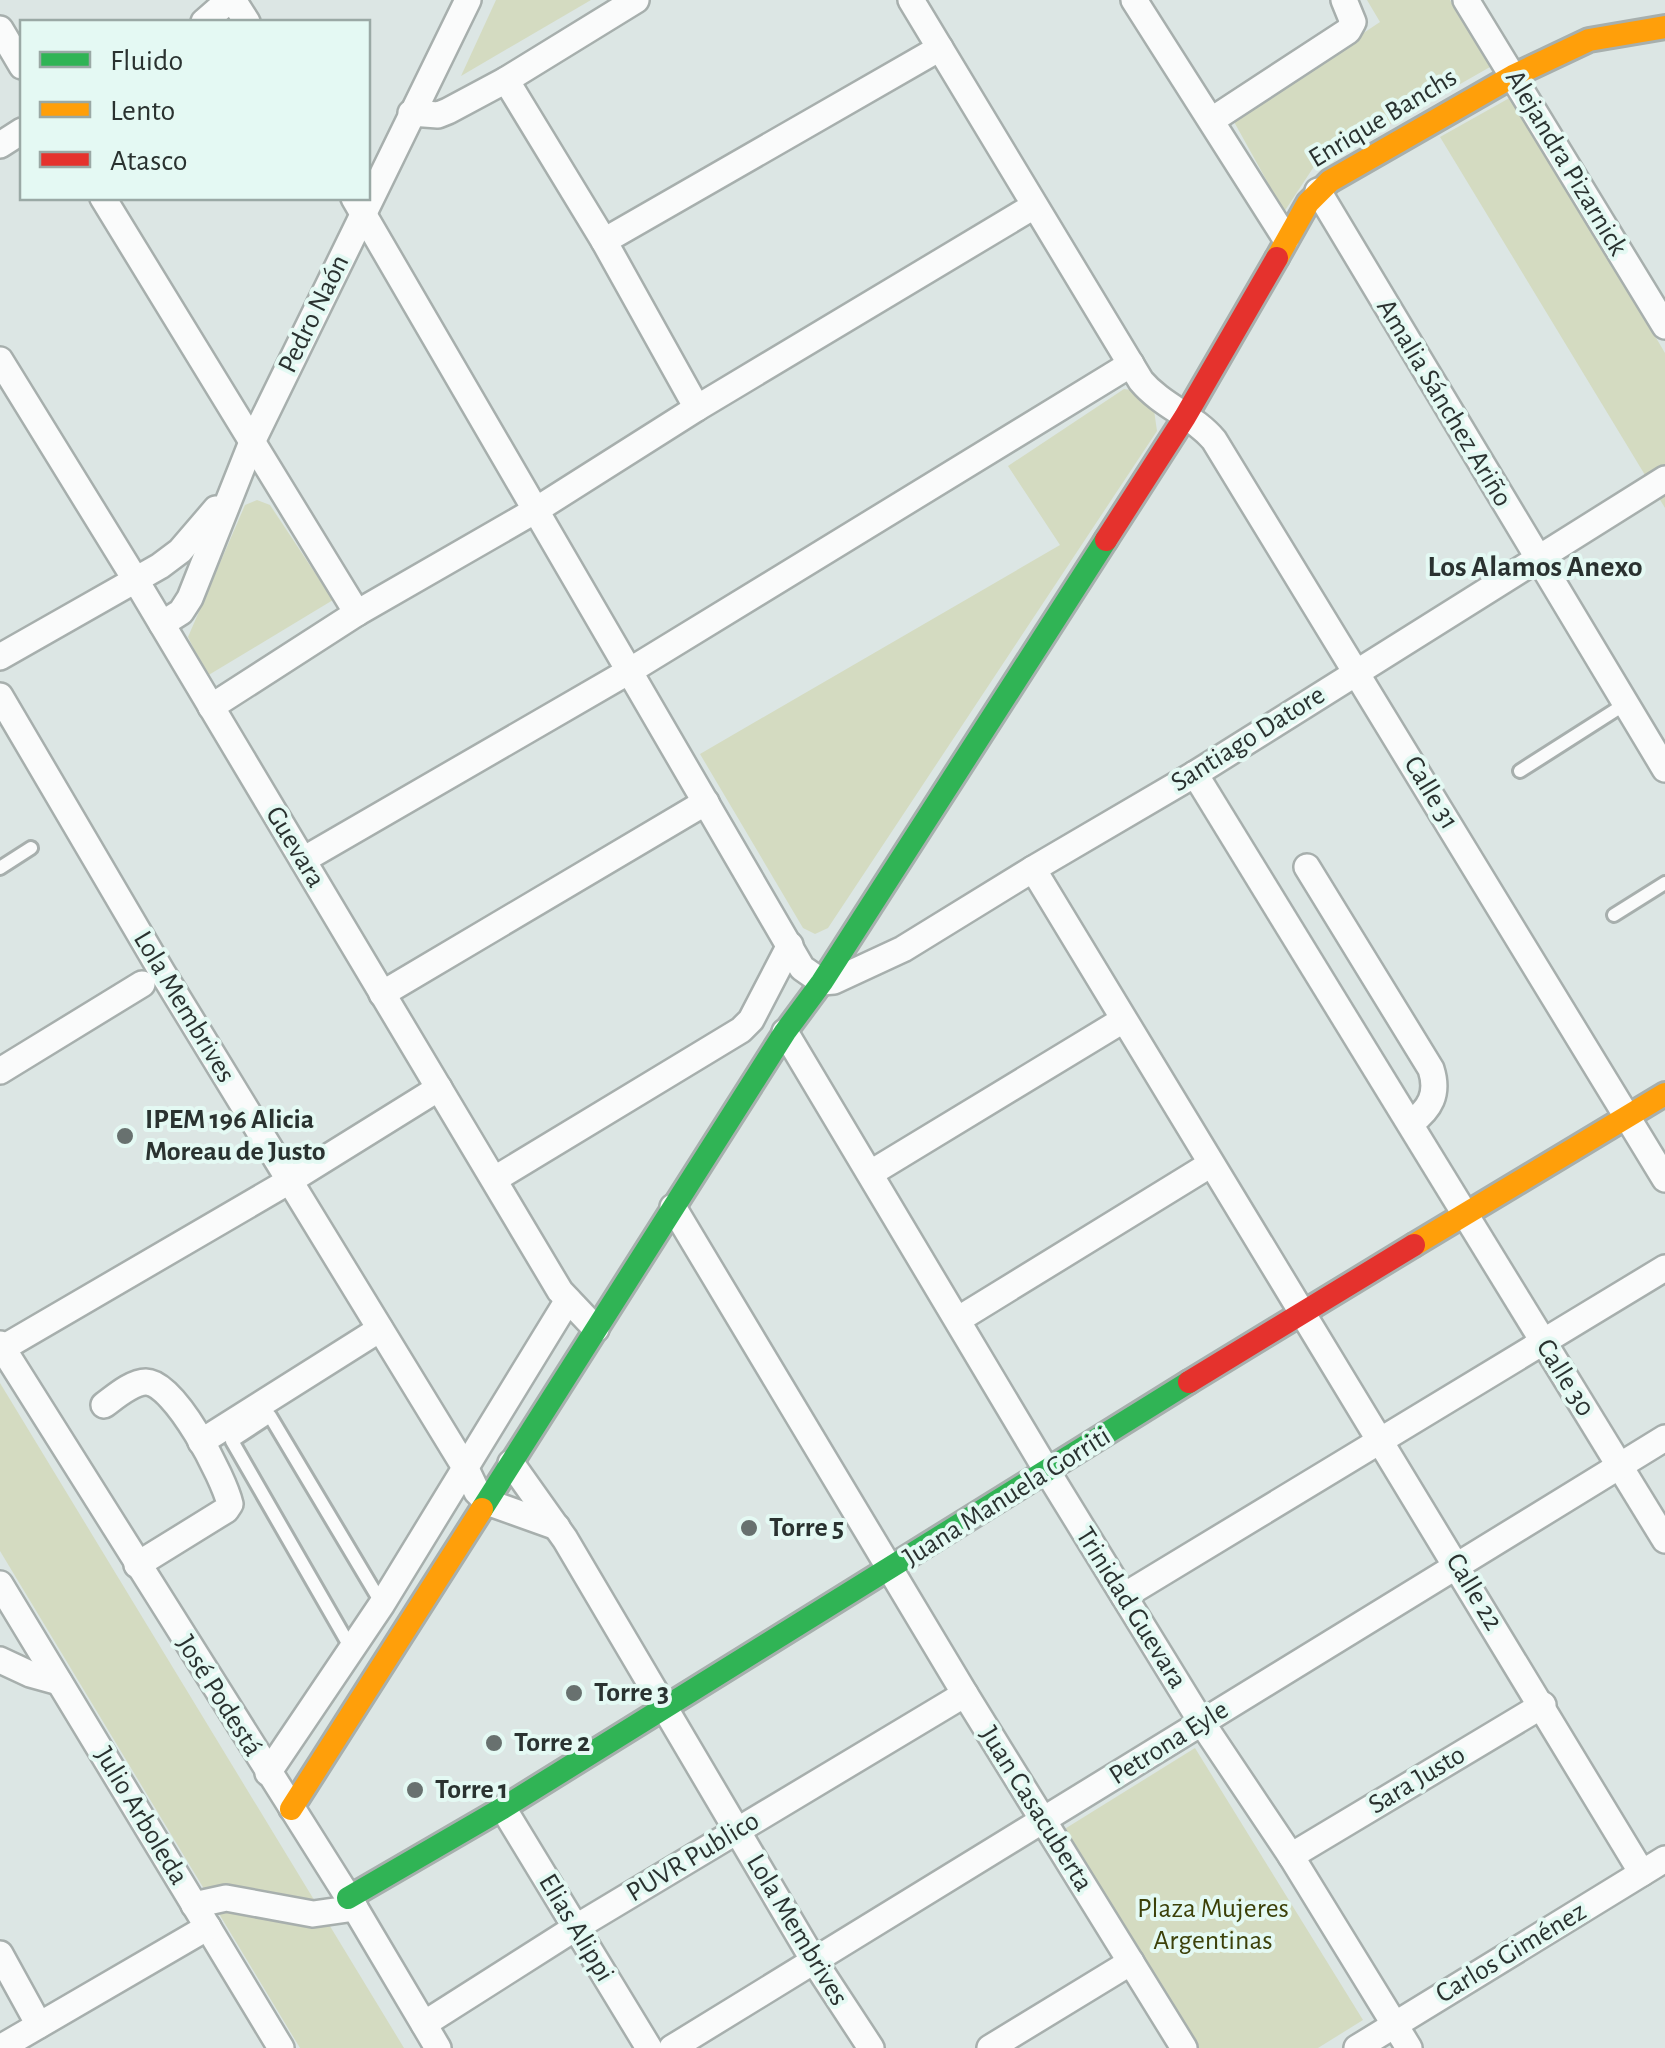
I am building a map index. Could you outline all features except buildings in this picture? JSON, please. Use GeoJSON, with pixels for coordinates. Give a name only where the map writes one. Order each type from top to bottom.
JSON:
{"type":"FeatureCollection","features":[{"type":"Feature","properties":{"kind":"street"},"geometry":{"type":"LineString","coordinates":[[207,20],[232,0]]}},
{"type":"Feature","properties":{"kind":"street","name":"Pedro Naón"},"geometry":{"type":"LineString","coordinates":[[370,185],[412,113],[468,0]]}},
{"type":"Feature","properties":{"kind":"street"},"geometry":{"type":"LineString","coordinates":[[412,113],[438,115],[506,80],[636,0]]}},
{"type":"Feature","properties":{"kind":"street","name":"Calle 31"},"geometry":{"type":"LineString","coordinates":[[912,0],[1131,364],[1152,394],[1206,430],[1214,440],[1665,1179]]}},
{"type":"Feature","properties":{"kind":"street"},"geometry":{"type":"LineString","coordinates":[[1134,0],[1286,239]]}},
{"type":"Feature","properties":{"kind":"street"},"geometry":{"type":"LineString","coordinates":[[1212,120],[1348,31],[1354,22],[1344,0]]}},
{"type":"Feature","properties":{"kind":"street","name":"Alejandra Pizarnick"},"geometry":{"type":"LineString","coordinates":[[1466,0],[1665,326]]}},
{"type":"Feature","properties":{"kind":"street","name":"Enrique Banchs"},"geometry":{"type":"LineString","coordinates":[[292,1809],[785,1032],[822,982],[1185,417],[1318,190],[1513,76],[1603,36],[1665,27]]}},
{"type":"Feature","properties":{"kind":"street"},"geometry":{"type":"LineString","coordinates":[[0,28],[20,63]]}},
{"type":"Feature","properties":{"kind":"street"},"geometry":{"type":"LineString","coordinates":[[604,241],[940,48]]}},
{"type":"Feature","properties":{"kind":"street"},"geometry":{"type":"LineString","coordinates":[[506,80],[604,241],[697,408]]}},
{"type":"Feature","properties":{"kind":"street","name":"Amalia Sánchez Ariño"},"geometry":{"type":"LineString","coordinates":[[1318,190],[1665,769]]}},
{"type":"Feature","properties":{"kind":"street"},"geometry":{"type":"LineString","coordinates":[[104,200],[357,613]]}},
{"type":"Feature","properties":{"kind":"street"},"geometry":{"type":"LineString","coordinates":[[358,205],[802,968],[822,982]]}},
{"type":"Feature","properties":{"kind":"street","name":"Pedro Naón"},"geometry":{"type":"LineString","coordinates":[[162,624],[181,612],[190,598],[230,493],[358,205]]}},
{"type":"Feature","properties":{"kind":"street"},"geometry":{"type":"LineString","coordinates":[[212,707],[357,613],[536,510],[697,408],[1034,206]]}},
{"type":"Feature","properties":{"kind":"street","name":"Guevara"},"geometry":{"type":"LineString","coordinates":[[0,360],[560,1291],[596,1329]]}},
{"type":"Feature","properties":{"kind":"street"},"geometry":{"type":"LineString","coordinates":[[303,860],[631,670],[1131,364]]}},
{"type":"Feature","properties":{"kind":"street","name":"Santiago Datore"},"geometry":{"type":"LineString","coordinates":[[822,982],[834,981],[903,949],[1032,868],[1196,774],[1665,479]]}},
{"type":"Feature","properties":{"kind":"street"},"geometry":{"type":"LineString","coordinates":[[0,658],[180,551],[230,493]]}},
{"type":"Feature","properties":{"kind":"street","name":"Lola Membrives"},"geometry":{"type":"LineString","coordinates":[[0,696],[162,972],[486,1502]]}},
{"type":"Feature","properties":{"kind":"street","name":"Calle 30"},"geometry":{"type":"LineString","coordinates":[[1196,774],[1665,1540]]}},
{"type":"Feature","properties":{"kind":"street"},"geometry":{"type":"LineString","coordinates":[[382,994],[706,802]]}},
{"type":"Feature","properties":{"kind":"street","name":"Calle 22"},"geometry":{"type":"LineString","coordinates":[[1032,868],[1642,1873]]}},
{"type":"Feature","properties":{"kind":"street"},"geometry":{"type":"LineString","coordinates":[[1307,868],[1431,1069],[1434,1078],[1429,1110],[1411,1123]]}},
{"type":"Feature","properties":{"kind":"street"},"geometry":{"type":"LineString","coordinates":[[495,1180],[740,1030],[751,1020],[790,945]]}},
{"type":"Feature","properties":{"kind":"street"},"geometry":{"type":"LineString","coordinates":[[0,1071],[142,984]]}},
{"type":"Feature","properties":{"kind":"street"},"geometry":{"type":"LineString","coordinates":[[871,1174],[1123,1020]]}},
{"type":"Feature","properties":{"kind":"street","name":"Trinidad Guevara"},"geometry":{"type":"LineString","coordinates":[[785,1032],[1047,1471],[1409,2048]]}},
{"type":"Feature","properties":{"kind":"street"},"geometry":{"type":"LineString","coordinates":[[1,1346],[291,1180],[439,1088]]}},
{"type":"Feature","properties":{"kind":"street","name":"Juana Manuela Gorriti"},"geometry":{"type":"LineString","coordinates":[[352,1903],[1304,1312],[1665,1094]]}},
{"type":"Feature","properties":{"kind":"street"},"geometry":{"type":"LineString","coordinates":[[959,1319],[1211,1164]]}},
{"type":"Feature","properties":{"kind":"street","name":"Juan Casacuberta"},"geometry":{"type":"LineString","coordinates":[[673,1207],[965,1694],[1184,2048]]}},
{"type":"Feature","properties":{"kind":"street"},"geometry":{"type":"LineString","coordinates":[[1124,1596],[1665,1268]]}},
{"type":"Feature","properties":{"kind":"street"},"geometry":{"type":"LineString","coordinates":[[268,1773],[382,1604],[568,1300]]}},
{"type":"Feature","properties":{"kind":"street"},"geometry":{"type":"LineString","coordinates":[[201,1442],[380,1328]]}},
{"type":"Feature","properties":{"kind":"street","name":"José Podestá"},"geometry":{"type":"LineString","coordinates":[[1,1346],[352,1903],[438,2048]]}},
{"type":"Feature","properties":{"kind":"street"},"geometry":{"type":"LineString","coordinates":[[104,1404],[138,1384],[159,1385],[174,1398],[201,1442],[230,1504],[137,1565]]}},
{"type":"Feature","properties":{"kind":"street","name":"Petrona Eyle"},"geometry":{"type":"LineString","coordinates":[[672,2048],[1665,1438]]}},
{"type":"Feature","properties":{"kind":"street","name":"Lola Membrives"},"geometry":{"type":"LineString","coordinates":[[511,1463],[556,1527],[814,1961],[871,2048]]}},
{"type":"Feature","properties":{"kind":"street"},"geometry":{"type":"LineString","coordinates":[[486,1502],[556,1527]]}},
{"type":"Feature","properties":{"kind":"street","name":"Julio Arboleda"},"geometry":{"type":"LineString","coordinates":[[0,1584],[280,2048]]}},
{"type":"Feature","properties":{"kind":"street"},"geometry":{"type":"LineString","coordinates":[[0,1660],[60,1682]]}},
{"type":"Feature","properties":{"kind":"street","name":"PUVR Publico"},"geometry":{"type":"LineString","coordinates":[[424,2024],[574,1928],[965,1694]]}},
{"type":"Feature","properties":{"kind":"street","name":"Sara Justo"},"geometry":{"type":"LineString","coordinates":[[1291,1856],[1543,1705]]}},
{"type":"Feature","properties":{"kind":"street","name":"Elias Alippi"},"geometry":{"type":"LineString","coordinates":[[503,1808],[650,2048]]}},
{"type":"Feature","properties":{"kind":"street","name":"Carlos Giménez"},"geometry":{"type":"LineString","coordinates":[[1357,2048],[1665,1859]]}},
{"type":"Feature","properties":{"kind":"street"},"geometry":{"type":"LineString","coordinates":[[0,2048],[226,1898],[313,1914],[352,1903]]}},
{"type":"Feature","properties":{"kind":"street"},"geometry":{"type":"LineString","coordinates":[[0,1954],[39,2025]]}},
{"type":"Feature","properties":{"kind":"street"},"geometry":{"type":"LineString","coordinates":[[990,2048],[1131,1962]]}},
{"type":"Feature","properties":{"kind":"lane"},"geometry":{"type":"LineString","coordinates":[[1520,772],[1625,704]]}},
{"type":"Feature","properties":{"kind":"lane"},"geometry":{"type":"LineString","coordinates":[[0,868],[32,848]]}},
{"type":"Feature","properties":{"kind":"lane"},"geometry":{"type":"LineString","coordinates":[[1614,915],[1665,882]]}},
{"type":"Feature","properties":{"kind":"lane"},"geometry":{"type":"LineString","coordinates":[[352,1650],[232,1440],[270,1416],[382,1604]]}},
{"type":"Feature","properties":{"kind":"green space"},"geometry":{"type":"Polygon","coordinates":[[[496,0],[591,0],[461,76],[496,0]]]}},
{"type":"Feature","properties":{"kind":"green space"},"geometry":{"type":"Polygon","coordinates":[[[1367,0],[1450,0],[1490,67],[1313,168],[1284,212],[1233,120],[1380,22],[1367,0]]]}},
{"type":"Feature","properties":{"kind":"green space"},"geometry":{"type":"Polygon","coordinates":[[[1513,96],[1665,353],[1665,508],[1440,137],[1513,96]]]}},
{"type":"Feature","properties":{"kind":"green space"},"geometry":{"type":"Polygon","coordinates":[[[1124,389],[1137,391],[1154,410],[1157,431],[828,928],[815,934],[803,928],[700,754],[1060,545],[1008,466],[1124,389]]]}},
{"type":"Feature","properties":{"kind":"green space"},"geometry":{"type":"Polygon","coordinates":[[[257,500],[270,505],[333,600],[207,676],[188,637],[245,505],[257,500]]]}},
{"type":"Feature","properties":{"kind":"green space"},"geometry":{"type":"Polygon","coordinates":[[[0,1383],[404,2048],[300,2048],[0,1551],[0,1383]]]}},
{"type":"Feature","properties":{"kind":"green space","name":"Plaza Mujeres Argentinas"},"geometry":{"type":"Polygon","coordinates":[[[1195,1748],[1363,2020],[1318,2048],[1197,2048],[1063,1830],[1195,1748]]]}},
{"type":"Feature","properties":{"kind":"traffic: fast"},"geometry":{"type":"LineString","coordinates":[[482,1509],[785,1032],[822,982],[1106,540]]}},
{"type":"Feature","properties":{"kind":"traffic: fast"},"geometry":{"type":"LineString","coordinates":[[348,1898],[503,1808],[1189,1382]]}},
{"type":"Feature","properties":{"kind":"traffic: slow"},"geometry":{"type":"LineString","coordinates":[[1277,258],[1308,203],[1330,181],[1513,76],[1589,40],[1665,27]]}},
{"type":"Feature","properties":{"kind":"traffic: slow"},"geometry":{"type":"LineString","coordinates":[[1414,1245],[1665,1094]]}},
{"type":"Feature","properties":{"kind":"traffic: slow"},"geometry":{"type":"LineString","coordinates":[[291,1809],[482,1509]]}},
{"type":"Feature","properties":{"kind":"traffic: jam"},"geometry":{"type":"LineString","coordinates":[[1106,540],[1185,417],[1277,258]]}},
{"type":"Feature","properties":{"kind":"traffic: jam"},"geometry":{"type":"LineString","coordinates":[[1189,1382],[1414,1245]]}},
{"type":"Feature","properties":{"kind":"place","name":"IPEM 196 Alicia Moreau de Justo"},"geometry":{"type":"Point","coordinates":[125,1136]}},
{"type":"Feature","properties":{"kind":"place","name":"Torre 5"},"geometry":{"type":"Point","coordinates":[749,1528]}},
{"type":"Feature","properties":{"kind":"place","name":"Torre 3"},"geometry":{"type":"Point","coordinates":[574,1693]}},
{"type":"Feature","properties":{"kind":"place","name":"Torre 2"},"geometry":{"type":"Point","coordinates":[494,1743]}},
{"type":"Feature","properties":{"kind":"place","name":"Torre 1"},"geometry":{"type":"Point","coordinates":[415,1790]}},
{"type":"Feature","properties":{"kind":"district","name":"Los Alamos Anexo"},"geometry":{"type":"Point","coordinates":[1535,567]}}]}
